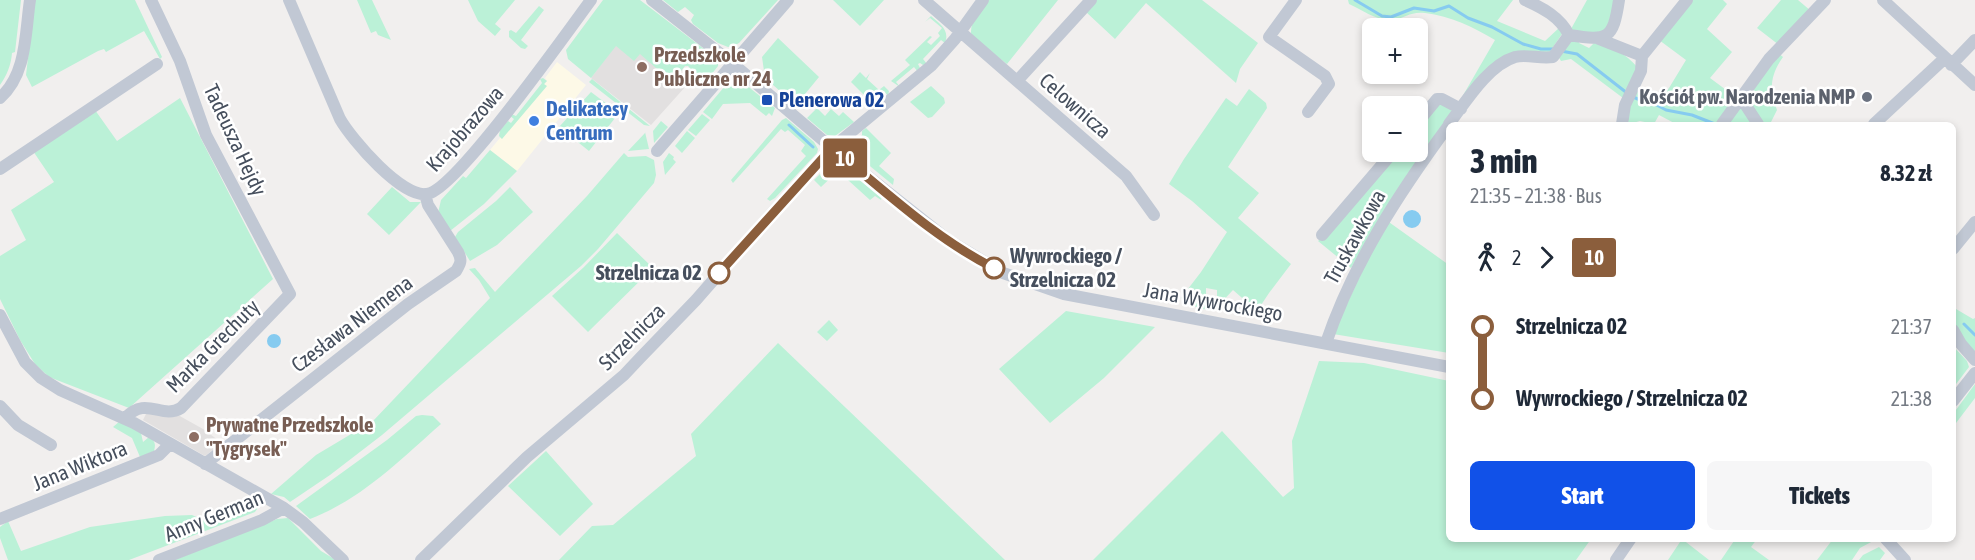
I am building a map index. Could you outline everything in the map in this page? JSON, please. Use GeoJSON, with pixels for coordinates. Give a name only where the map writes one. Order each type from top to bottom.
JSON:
{"type":"FeatureCollection","features":[{"type":"Feature","properties":{"kind":"street"},"geometry":{"type":"LineString","coordinates":[[0,98],[14,83],[21,66],[30,0]]}},
{"type":"Feature","properties":{"kind":"street","name":"Tadeusza Hejdy"},"geometry":{"type":"LineString","coordinates":[[151,0],[180,61],[207,135],[290,294]]}},
{"type":"Feature","properties":{"kind":"street","name":"Krajobrazowa"},"geometry":{"type":"LineString","coordinates":[[290,0],[348,133],[365,154],[411,192],[425,194],[441,188],[473,153],[527,86],[591,0]]}},
{"type":"Feature","properties":{"kind":"street","name":"Jana Wywrockiego"},"geometry":{"type":"LineString","coordinates":[[652,0],[732,63],[922,221],[963,250],[1003,273],[1064,294],[1446,366]]}},
{"type":"Feature","properties":{"kind":"street"},"geometry":{"type":"LineString","coordinates":[[657,151],[788,0]]}},
{"type":"Feature","properties":{"kind":"street"},"geometry":{"type":"LineString","coordinates":[[924,0],[959,33],[1017,81]]}},
{"type":"Feature","properties":{"kind":"street","name":"Strzelnicza"},"geometry":{"type":"LineString","coordinates":[[421,560],[527,457],[640,358],[696,300],[832,148],[923,73],[959,33],[983,0]]}},
{"type":"Feature","properties":{"kind":"street","name":"Celownicza"},"geometry":{"type":"LineString","coordinates":[[1091,0],[1017,81],[1126,176],[1154,215]]}},
{"type":"Feature","properties":{"kind":"street"},"geometry":{"type":"LineString","coordinates":[[1296,0],[1269,37],[1328,80],[1329,84],[1308,112]]}},
{"type":"Feature","properties":{"kind":"street"},"geometry":{"type":"LineString","coordinates":[[1525,0],[1540,3],[1559,20],[1562,45]]}},
{"type":"Feature","properties":{"kind":"street"},"geometry":{"type":"LineString","coordinates":[[1599,39],[1615,25],[1619,0]]}},
{"type":"Feature","properties":{"kind":"street"},"geometry":{"type":"LineString","coordinates":[[1622,122],[1629,95],[1641,71],[1642,56],[1687,0]]}},
{"type":"Feature","properties":{"kind":"street"},"geometry":{"type":"LineString","coordinates":[[1724,122],[1769,59],[1825,0]]}},
{"type":"Feature","properties":{"kind":"street"},"geometry":{"type":"LineString","coordinates":[[1883,0],[1975,85]]}},
{"type":"Feature","properties":{"kind":"street","name":"Truskawkowa"},"geometry":{"type":"LineString","coordinates":[[1451,122],[1486,76],[1516,57],[1549,58],[1562,45],[1599,39],[1642,56]]}},
{"type":"Feature","properties":{"kind":"street"},"geometry":{"type":"LineString","coordinates":[[1877,122],[1975,40]]}},
{"type":"Feature","properties":{"kind":"street"},"geometry":{"type":"LineString","coordinates":[[0,170],[157,64]]}},
{"type":"Feature","properties":{"kind":"street"},"geometry":{"type":"LineString","coordinates":[[1741,98],[1757,122]]}},
{"type":"Feature","properties":{"kind":"street"},"geometry":{"type":"LineString","coordinates":[[1428,110],[1437,99],[1442,99],[1461,109]]}},
{"type":"Feature","properties":{"kind":"street","name":"Truskawkowa"},"geometry":{"type":"LineString","coordinates":[[1326,343],[1336,315],[1369,246],[1446,129]]}},
{"type":"Feature","properties":{"kind":"street"},"geometry":{"type":"LineString","coordinates":[[1322,235],[1384,162]]}},
{"type":"Feature","properties":{"kind":"street","name":"Czesława Niemena"},"geometry":{"type":"LineString","coordinates":[[205,464],[408,304],[456,271],[461,259],[428,205],[425,194]]}},
{"type":"Feature","properties":{"kind":"street"},"geometry":{"type":"LineString","coordinates":[[1956,245],[1975,222]]}},
{"type":"Feature","properties":{"kind":"street","name":"Marka Grechuty"},"geometry":{"type":"LineString","coordinates":[[124,418],[140,408],[170,411],[181,408],[290,294]]}},
{"type":"Feature","properties":{"kind":"street"},"geometry":{"type":"LineString","coordinates":[[0,315],[25,362],[41,378],[60,390],[124,418],[284,508],[303,522],[343,560]]}},
{"type":"Feature","properties":{"kind":"street"},"geometry":{"type":"LineString","coordinates":[[1956,335],[1975,360]]}},
{"type":"Feature","properties":{"kind":"street"},"geometry":{"type":"LineString","coordinates":[[1956,397],[1975,373]]}},
{"type":"Feature","properties":{"kind":"street","name":"Jana Wiktora"},"geometry":{"type":"LineString","coordinates":[[0,406],[18,425],[51,445]]}},
{"type":"Feature","properties":{"kind":"street","name":"Jana Wiktora"},"geometry":{"type":"LineString","coordinates":[[0,519],[159,455],[170,444]]}},
{"type":"Feature","properties":{"kind":"street","name":"Anny German"},"geometry":{"type":"LineString","coordinates":[[159,560],[262,520],[284,508]]}},
{"type":"Feature","properties":{"kind":"street"},"geometry":{"type":"LineString","coordinates":[[1616,560],[1628,542]]}},
{"type":"Feature","properties":{"kind":"street"},"geometry":{"type":"LineString","coordinates":[[1889,542],[1905,560]]}},
{"type":"Feature","properties":{"kind":"shaded area","name":"Przedszkole Publiczne nr 24"},"geometry":{"type":"Polygon","coordinates":[[[643,9],[687,67],[685,66],[676,77],[686,86],[651,125],[591,78],[643,9]]]}},
{"type":"Feature","properties":{"kind":"shaded area"},"geometry":{"type":"Polygon","coordinates":[[[557,62],[586,85],[517,171],[490,150],[547,81],[545,78],[557,62]]]}},
{"type":"Feature","properties":{"kind":"shaded area","name":"Prywatne Przedszkole \"Tygrysek\""},"geometry":{"type":"Polygon","coordinates":[[[147,412],[178,415],[222,443],[205,456],[143,420],[147,412]]]}},
{"type":"Feature","properties":{"kind":"green space"},"geometry":{"type":"Polygon","coordinates":[[[0,0],[21,0],[15,52],[12,53],[8,70],[0,85],[0,0]]]}},
{"type":"Feature","properties":{"kind":"green space"},"geometry":{"type":"Polygon","coordinates":[[[35,0],[135,0],[162,57],[160,59],[144,31],[106,52],[104,49],[98,51],[32,87],[26,75],[35,0]]]}},
{"type":"Feature","properties":{"kind":"green space"},"geometry":{"type":"Polygon","coordinates":[[[357,0],[372,0],[391,40],[378,35],[376,31],[371,33],[357,0]]]}},
{"type":"Feature","properties":{"kind":"green space"},"geometry":{"type":"Polygon","coordinates":[[[468,0],[515,0],[495,24],[501,29],[495,36],[478,21],[468,0]]]}},
{"type":"Feature","properties":{"kind":"green space"},"geometry":{"type":"Polygon","coordinates":[[[603,0],[640,0],[712,55],[718,61],[718,66],[704,84],[695,81],[698,76],[688,66],[685,66],[672,82],[640,54],[634,61],[616,46],[591,78],[568,59],[566,50],[603,0]]]}},
{"type":"Feature","properties":{"kind":"green space"},"geometry":{"type":"Polygon","coordinates":[[[663,0],[778,0],[739,43],[728,47],[718,43],[693,24],[691,20],[694,15],[685,7],[678,12],[663,0]]]}},
{"type":"Feature","properties":{"kind":"green space"},"geometry":{"type":"Polygon","coordinates":[[[833,0],[884,0],[860,26],[833,0]]]}},
{"type":"Feature","properties":{"kind":"green space"},"geometry":{"type":"Polygon","coordinates":[[[989,0],[1058,0],[1007,64],[972,38],[973,22],[989,0]]]}},
{"type":"Feature","properties":{"kind":"green space"},"geometry":{"type":"Polygon","coordinates":[[[1096,0],[1202,0],[1258,43],[1240,69],[1236,83],[1146,3],[1115,39],[1086,12],[1096,0]]]}},
{"type":"Feature","properties":{"kind":"green space"},"geometry":{"type":"Polygon","coordinates":[[[1348,0],[1513,0],[1497,21],[1545,41],[1560,27],[1562,34],[1549,53],[1516,54],[1458,104],[1495,40],[1462,23],[1435,14],[1416,13],[1400,18],[1379,18],[1349,4],[1348,0]]]}},
{"type":"Feature","properties":{"kind":"green space"},"geometry":{"type":"Polygon","coordinates":[[[1587,0],[1616,0],[1605,33],[1575,32],[1571,29],[1587,0]]]}},
{"type":"Feature","properties":{"kind":"green space"},"geometry":{"type":"Polygon","coordinates":[[[1691,0],[1723,0],[1727,4],[1707,29],[1732,52],[1710,78],[1737,98],[1719,122],[1672,122],[1659,115],[1655,122],[1628,122],[1627,118],[1634,90],[1658,102],[1686,60],[1659,40],[1691,0]]]}},
{"type":"Feature","properties":{"kind":"green space"},"geometry":{"type":"Polygon","coordinates":[[[1781,0],[1798,0],[1811,11],[1779,45],[1757,28],[1781,0]]]}},
{"type":"Feature","properties":{"kind":"green space"},"geometry":{"type":"Polygon","coordinates":[[[539,6],[544,10],[521,40],[528,46],[525,49],[521,48],[509,37],[509,31],[516,33],[539,6]]]}},
{"type":"Feature","properties":{"kind":"green space"},"geometry":{"type":"Polygon","coordinates":[[[931,16],[945,31],[945,43],[941,40],[923,59],[927,64],[918,64],[920,68],[918,72],[914,67],[896,82],[900,87],[891,81],[910,65],[905,60],[930,36],[932,37],[927,42],[931,45],[940,36],[938,33],[942,28],[930,18],[925,22],[931,16]]]}},
{"type":"Feature","properties":{"kind":"green space"},"geometry":{"type":"Polygon","coordinates":[[[778,38],[819,77],[796,105],[765,78],[762,57],[778,38]]]}},
{"type":"Feature","properties":{"kind":"green space"},"geometry":{"type":"Polygon","coordinates":[[[1573,39],[1578,39],[1579,43],[1589,48],[1594,43],[1607,46],[1628,58],[1638,68],[1623,98],[1571,59],[1561,61],[1558,56],[1573,39]]]}},
{"type":"Feature","properties":{"kind":"green space"},"geometry":{"type":"Polygon","coordinates":[[[1778,53],[1783,57],[1773,76],[1772,89],[1777,110],[1771,122],[1761,122],[1745,97],[1778,53]]]}},
{"type":"Feature","properties":{"kind":"green space"},"geometry":{"type":"Polygon","coordinates":[[[860,72],[866,78],[870,73],[867,79],[879,90],[884,86],[889,91],[888,96],[884,91],[874,100],[878,105],[872,103],[851,82],[860,72]]]}},
{"type":"Feature","properties":{"kind":"green space"},"geometry":{"type":"Polygon","coordinates":[[[540,79],[547,81],[544,84],[547,86],[502,139],[499,136],[500,130],[508,121],[511,123],[514,119],[510,116],[511,114],[516,116],[542,83],[540,79]]]}},
{"type":"Feature","properties":{"kind":"green space"},"geometry":{"type":"Polygon","coordinates":[[[592,79],[650,126],[644,125],[589,82],[592,79]]]}},
{"type":"Feature","properties":{"kind":"green space"},"geometry":{"type":"Polygon","coordinates":[[[741,81],[775,108],[772,116],[769,113],[766,116],[750,103],[723,104],[712,119],[703,112],[725,86],[741,81]]]}},
{"type":"Feature","properties":{"kind":"green space"},"geometry":{"type":"Polygon","coordinates":[[[931,86],[944,98],[945,103],[932,117],[928,118],[910,102],[931,86]]]}},
{"type":"Feature","properties":{"kind":"green space"},"geometry":{"type":"Polygon","coordinates":[[[1249,89],[1266,103],[1267,108],[1228,167],[1259,193],[1238,218],[1291,264],[1257,311],[1233,290],[1217,307],[1217,290],[1206,288],[1206,299],[1209,301],[1208,310],[1193,306],[1181,298],[1227,232],[1169,184],[1226,98],[1237,106],[1249,89]]]}},
{"type":"Feature","properties":{"kind":"green space"},"geometry":{"type":"Polygon","coordinates":[[[591,92],[619,113],[589,151],[559,127],[591,92]]]}},
{"type":"Feature","properties":{"kind":"green space"},"geometry":{"type":"Polygon","coordinates":[[[180,98],[273,279],[129,408],[49,377],[35,364],[20,340],[0,299],[0,256],[26,240],[11,210],[54,182],[33,151],[95,110],[117,141],[180,98]]]}},
{"type":"Feature","properties":{"kind":"green space"},"geometry":{"type":"Polygon","coordinates":[[[1740,101],[1754,122],[1727,122],[1740,101]]]}},
{"type":"Feature","properties":{"kind":"green space"},"geometry":{"type":"Polygon","coordinates":[[[1440,102],[1453,109],[1428,148],[1428,115],[1440,102]]]}},
{"type":"Feature","properties":{"kind":"green space"},"geometry":{"type":"Polygon","coordinates":[[[817,108],[825,116],[831,109],[839,116],[843,112],[854,122],[835,136],[827,135],[807,118],[817,108]]]}},
{"type":"Feature","properties":{"kind":"green space"},"geometry":{"type":"Polygon","coordinates":[[[702,114],[710,120],[696,136],[688,130],[702,114]]]}},
{"type":"Feature","properties":{"kind":"green space"},"geometry":{"type":"Polygon","coordinates":[[[786,118],[814,142],[818,149],[817,153],[770,201],[767,199],[806,156],[801,151],[805,145],[788,130],[785,132],[781,129],[733,183],[731,180],[786,118]]]}},
{"type":"Feature","properties":{"kind":"green space"},"geometry":{"type":"Polygon","coordinates":[[[661,121],[668,127],[654,143],[653,131],[661,121]]]}},
{"type":"Feature","properties":{"kind":"green space"},"geometry":{"type":"Polygon","coordinates":[[[866,128],[891,153],[879,166],[894,179],[893,185],[854,153],[852,147],[866,128]]]}},
{"type":"Feature","properties":{"kind":"green space"},"geometry":{"type":"Polygon","coordinates":[[[687,131],[695,138],[682,153],[675,146],[687,131]]]}},
{"type":"Feature","properties":{"kind":"green space"},"geometry":{"type":"Polygon","coordinates":[[[645,133],[649,149],[628,151],[645,133]]]}},
{"type":"Feature","properties":{"kind":"green space"},"geometry":{"type":"Polygon","coordinates":[[[490,150],[517,171],[484,204],[450,231],[438,213],[441,200],[463,176],[466,178],[490,150]]]}},
{"type":"Feature","properties":{"kind":"green space"},"geometry":{"type":"Polygon","coordinates":[[[624,153],[628,157],[646,156],[654,160],[656,175],[654,183],[581,266],[382,435],[330,475],[290,502],[284,497],[271,494],[316,455],[373,421],[490,298],[469,269],[475,268],[495,292],[587,196],[624,153]]]}},
{"type":"Feature","properties":{"kind":"green space"},"geometry":{"type":"Polygon","coordinates":[[[669,153],[676,162],[665,175],[663,162],[669,153]]]}},
{"type":"Feature","properties":{"kind":"green space"},"geometry":{"type":"Polygon","coordinates":[[[1387,162],[1419,162],[1351,268],[1318,241],[1334,227],[1387,162]]]}},
{"type":"Feature","properties":{"kind":"green space"},"geometry":{"type":"Polygon","coordinates":[[[831,163],[838,163],[882,197],[881,200],[875,196],[870,200],[838,171],[821,187],[814,180],[831,163]]]}},
{"type":"Feature","properties":{"kind":"green space"},"geometry":{"type":"Polygon","coordinates":[[[392,187],[410,202],[421,202],[389,235],[367,214],[392,187]]]}},
{"type":"Feature","properties":{"kind":"green space"},"geometry":{"type":"Polygon","coordinates":[[[510,187],[533,212],[497,245],[470,261],[455,237],[510,187]]]}},
{"type":"Feature","properties":{"kind":"green space"},"geometry":{"type":"Polygon","coordinates":[[[1386,220],[1446,263],[1446,353],[1333,334],[1386,220]]]}},
{"type":"Feature","properties":{"kind":"green space"},"geometry":{"type":"Polygon","coordinates":[[[617,233],[653,268],[588,332],[552,296],[617,233]]]}},
{"type":"Feature","properties":{"kind":"green space"},"geometry":{"type":"Polygon","coordinates":[[[1956,309],[1975,318],[1975,353],[1963,340],[1956,325],[1956,309]]]}},
{"type":"Feature","properties":{"kind":"green space"},"geometry":{"type":"Polygon","coordinates":[[[1066,311],[1155,327],[1104,378],[1050,423],[999,369],[1066,311]]]}},
{"type":"Feature","properties":{"kind":"green space"},"geometry":{"type":"Polygon","coordinates":[[[829,320],[838,330],[827,341],[817,332],[829,320]]]}},
{"type":"Feature","properties":{"kind":"green space"},"geometry":{"type":"Polygon","coordinates":[[[778,343],[1005,560],[559,560],[592,526],[613,525],[696,456],[691,434],[778,343]]]}},
{"type":"Feature","properties":{"kind":"green space"},"geometry":{"type":"Polygon","coordinates":[[[1956,349],[1967,361],[1969,367],[1956,384],[1956,349]]]}},
{"type":"Feature","properties":{"kind":"green space"},"geometry":{"type":"Polygon","coordinates":[[[1319,361],[1364,363],[1446,380],[1446,542],[1589,542],[1576,560],[1093,560],[1222,431],[1283,497],[1294,488],[1292,441],[1319,361]]]}},
{"type":"Feature","properties":{"kind":"green space"},"geometry":{"type":"Polygon","coordinates":[[[1975,384],[1975,398],[1956,423],[1956,410],[1975,384]]]}},
{"type":"Feature","properties":{"kind":"green space"},"geometry":{"type":"Polygon","coordinates":[[[416,416],[433,416],[441,424],[380,478],[347,501],[310,519],[296,506],[387,440],[416,416]]]}},
{"type":"Feature","properties":{"kind":"green space"},"geometry":{"type":"Polygon","coordinates":[[[120,421],[141,433],[143,442],[151,438],[155,446],[154,451],[140,457],[132,438],[113,427],[120,421]]]}},
{"type":"Feature","properties":{"kind":"green space"},"geometry":{"type":"Polygon","coordinates":[[[546,451],[593,504],[560,536],[508,486],[546,451]]]}},
{"type":"Feature","properties":{"kind":"green space"},"geometry":{"type":"Polygon","coordinates":[[[249,499],[259,506],[255,512],[129,560],[8,560],[0,538],[0,527],[8,521],[21,551],[90,527],[165,516],[192,515],[201,519],[243,510],[249,499]]]}},
{"type":"Feature","properties":{"kind":"green space"},"geometry":{"type":"Polygon","coordinates":[[[288,518],[321,551],[336,560],[174,560],[277,519],[288,518]]]}},
{"type":"Feature","properties":{"kind":"green space"},"geometry":{"type":"Polygon","coordinates":[[[1680,542],[1686,542],[1709,560],[1668,560],[1680,542]]]}},
{"type":"Feature","properties":{"kind":"green space"},"geometry":{"type":"Polygon","coordinates":[[[1733,542],[1755,542],[1751,547],[1769,560],[1721,560],[1733,542]]]}},
{"type":"Feature","properties":{"kind":"green space"},"geometry":{"type":"Polygon","coordinates":[[[1831,542],[1871,542],[1860,548],[1852,560],[1817,560],[1831,542]]]}},
{"type":"Feature","properties":{"kind":"green space"},"geometry":{"type":"Polygon","coordinates":[[[1879,547],[1885,553],[1880,560],[1859,560],[1863,555],[1879,547]]]}},
{"type":"Feature","properties":{"kind":"water"},"geometry":{"type":"Polygon","coordinates":[[[1412,210],[1418,213],[1421,219],[1418,225],[1412,228],[1406,225],[1403,219],[1406,213],[1412,210]]]}},
{"type":"Feature","properties":{"kind":"water"},"geometry":{"type":"Polygon","coordinates":[[[271,334],[277,334],[281,341],[277,348],[271,348],[267,344],[267,338],[271,334]]]}},
{"type":"Feature","properties":{"kind":"waterway"},"geometry":{"type":"LineString","coordinates":[[1355,0],[1382,16],[1391,17],[1414,8],[1434,11],[1449,6],[1468,18],[1492,27],[1523,44],[1541,49],[1555,49]]}},
{"type":"Feature","properties":{"kind":"waterway"},"geometry":{"type":"LineString","coordinates":[[1561,51],[1577,54],[1627,93]]}},
{"type":"Feature","properties":{"kind":"waterway"},"geometry":{"type":"LineString","coordinates":[[1633,97],[1651,102],[1666,110],[1692,115],[1710,122]]}},
{"type":"Feature","properties":{"kind":"waterway"},"geometry":{"type":"LineString","coordinates":[[789,125],[813,147]]}},
{"type":"Feature","properties":{"kind":"waterway"},"geometry":{"type":"LineString","coordinates":[[1964,324],[1975,335]]}},
{"type":"Feature","properties":{"kind":"bus line","name":"10"},"geometry":{"type":"LineString","coordinates":[[719,273],[832,148],[943,237],[994,268]]}},
{"type":"Feature","properties":{"kind":"place","name":"Przedszkole Publiczne nr 24"},"geometry":{"type":"Point","coordinates":[642,67]}},
{"type":"Feature","properties":{"kind":"place","name":"Kościół pw. Narodzenia NMP"},"geometry":{"type":"Point","coordinates":[1867,97]}},
{"type":"Feature","properties":{"kind":"place","name":"Plenerowa 02"},"geometry":{"type":"Point","coordinates":[767,100]}},
{"type":"Feature","properties":{"kind":"place","name":"Delikatesy Centrum"},"geometry":{"type":"Point","coordinates":[534,121]}},
{"type":"Feature","properties":{"kind":"place","name":"Wywrockiego / Strzelnicza 02"},"geometry":{"type":"Point","coordinates":[994,268]}},
{"type":"Feature","properties":{"kind":"place","name":"Strzelnicza 02"},"geometry":{"type":"Point","coordinates":[719,273]}},
{"type":"Feature","properties":{"kind":"place","name":"Prywatne Przedszkole \"Tygrysek\""},"geometry":{"type":"Point","coordinates":[194,437]}}]}
